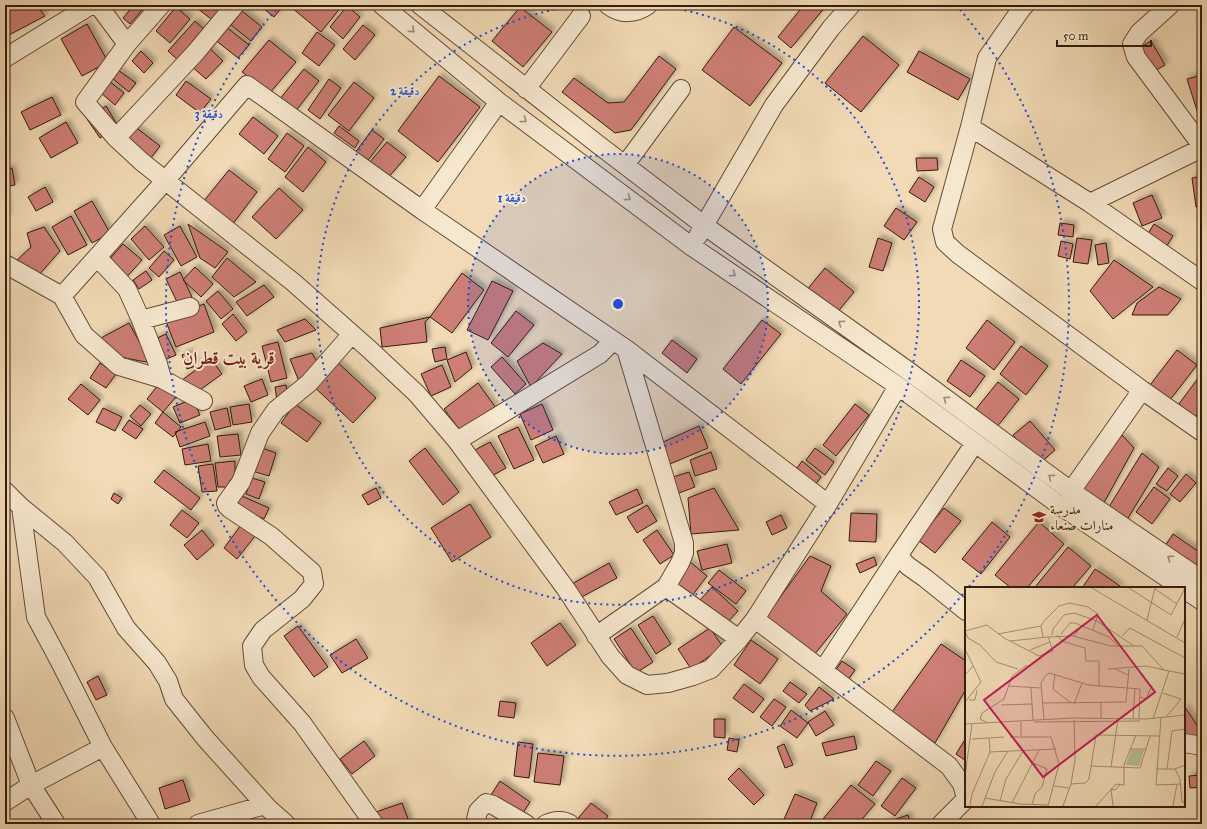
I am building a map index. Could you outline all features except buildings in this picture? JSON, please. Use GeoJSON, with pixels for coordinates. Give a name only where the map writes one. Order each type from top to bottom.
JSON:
{"type":"FeatureCollection","features":[{"type":"Feature","properties":{"kind":"street"},"geometry":{"type":"LineString","coordinates":[[5,58],[91,5]]}},
{"type":"Feature","properties":{"kind":"street"},"geometry":{"type":"LineString","coordinates":[[98,5],[127,44]]}},
{"type":"Feature","properties":{"kind":"street"},"geometry":{"type":"LineString","coordinates":[[162,5],[127,44],[85,102],[116,138],[142,162],[293,282],[417,394],[457,441],[566,589],[610,656],[627,675],[647,685],[668,683],[694,676],[711,669],[739,639],[755,619],[828,504],[898,386]]}},
{"type":"Feature","properties":{"kind":"street"},"geometry":{"type":"LineString","coordinates":[[116,138],[196,52],[235,5]]}},
{"type":"Feature","properties":{"kind":"street"},"geometry":{"type":"LineString","coordinates":[[420,5],[526,89],[705,226],[907,370],[1071,491],[1202,580]]}},
{"type":"Feature","properties":{"kind":"street"},"geometry":{"type":"LineString","coordinates":[[608,5],[614,10],[630,13],[648,5]]}},
{"type":"Feature","properties":{"kind":"street"},"geometry":{"type":"LineString","coordinates":[[692,246],[774,105],[831,28],[850,5]]}},
{"type":"Feature","properties":{"kind":"street"},"geometry":{"type":"LineString","coordinates":[[1025,5],[987,58],[942,229],[944,242],[958,254],[1142,390],[1202,432]]}},
{"type":"Feature","properties":{"kind":"street"},"geometry":{"type":"LineString","coordinates":[[1090,203],[1202,147],[1136,57],[1132,44],[1139,33],[1170,5]]}},
{"type":"Feature","properties":{"kind":"street"},"geometry":{"type":"LineString","coordinates":[[387,7],[499,102],[692,246],[898,386],[1058,504],[1180,587]]}},
{"type":"Feature","properties":{"kind":"street"},"geometry":{"type":"LineString","coordinates":[[526,89],[581,16]]}},
{"type":"Feature","properties":{"kind":"street"},"geometry":{"type":"LineString","coordinates":[[62,296],[165,181],[247,85],[422,210],[626,349],[828,504]]}},
{"type":"Feature","properties":{"kind":"street"},"geometry":{"type":"LineString","coordinates":[[625,165],[682,89]]}},
{"type":"Feature","properties":{"kind":"street"},"geometry":{"type":"LineString","coordinates":[[422,210],[499,102]]}},
{"type":"Feature","properties":{"kind":"street"},"geometry":{"type":"LineString","coordinates":[[970,127],[1090,203],[1202,281]]}},
{"type":"Feature","properties":{"kind":"street"},"geometry":{"type":"LineString","coordinates":[[585,166],[600,146]]}},
{"type":"Feature","properties":{"kind":"street"},"geometry":{"type":"LineString","coordinates":[[97,257],[127,289],[142,320],[158,364],[162,380]]}},
{"type":"Feature","properties":{"kind":"street"},"geometry":{"type":"LineString","coordinates":[[5,264],[62,296],[84,335],[119,366],[162,380],[203,401]]}},
{"type":"Feature","properties":{"kind":"street"},"geometry":{"type":"LineString","coordinates":[[142,320],[190,307]]}},
{"type":"Feature","properties":{"kind":"street"},"geometry":{"type":"LineString","coordinates":[[352,334],[310,383],[276,410],[260,433],[241,482],[226,503],[230,509],[271,536],[312,572],[314,584],[302,599],[263,630],[252,646],[254,665],[261,677],[302,723],[374,824]]}},
{"type":"Feature","properties":{"kind":"street"},"geometry":{"type":"LineString","coordinates":[[457,441],[600,354],[607,347],[611,339]]}},
{"type":"Feature","properties":{"kind":"street"},"geometry":{"type":"LineString","coordinates":[[596,636],[666,587],[680,563],[684,552],[684,543],[626,349]]}},
{"type":"Feature","properties":{"kind":"street"},"geometry":{"type":"LineString","coordinates":[[1071,491],[1142,390]]}},
{"type":"Feature","properties":{"kind":"street"},"geometry":{"type":"LineString","coordinates":[[823,670],[975,443]]}},
{"type":"Feature","properties":{"kind":"street"},"geometry":{"type":"LineString","coordinates":[[5,491],[21,507],[65,543],[97,577],[126,628],[157,663],[168,681],[174,699],[205,738],[265,805],[286,824]]}},
{"type":"Feature","properties":{"kind":"street"},"geometry":{"type":"LineString","coordinates":[[21,507],[36,617],[103,747],[151,824]]}},
{"type":"Feature","properties":{"kind":"street"},"geometry":{"type":"LineString","coordinates":[[898,556],[908,566],[965,610]]}},
{"type":"Feature","properties":{"kind":"street"},"geometry":{"type":"LineString","coordinates":[[666,587],[739,639]]}},
{"type":"Feature","properties":{"kind":"street"},"geometry":{"type":"LineString","coordinates":[[1185,590],[1202,601]]}},
{"type":"Feature","properties":{"kind":"street"},"geometry":{"type":"LineString","coordinates":[[755,619],[949,766],[962,784],[965,795]]}},
{"type":"Feature","properties":{"kind":"street"},"geometry":{"type":"LineString","coordinates":[[5,718],[31,785],[56,824]]}},
{"type":"Feature","properties":{"kind":"street"},"geometry":{"type":"LineString","coordinates":[[1185,743],[1202,746]]}},
{"type":"Feature","properties":{"kind":"street"},"geometry":{"type":"LineString","coordinates":[[5,802],[31,785],[103,747]]}},
{"type":"Feature","properties":{"kind":"street"},"geometry":{"type":"LineString","coordinates":[[941,824],[965,800]]}},
{"type":"Feature","properties":{"kind":"street"},"geometry":{"type":"LineString","coordinates":[[475,824],[478,811],[486,803],[493,805],[526,824]]}},
{"type":"Feature","properties":{"kind":"street"},"geometry":{"type":"LineString","coordinates":[[198,824],[265,805]]}},
{"type":"Feature","properties":{"kind":"street"},"geometry":{"type":"LineString","coordinates":[[546,824],[553,821],[565,821],[570,824]]}},
{"type":"Feature","properties":{"kind":"place","name":"مدرسة منارات صنعاء"},"geometry":{"type":"Point","coordinates":[1039,517]}},
{"type":"Feature","properties":{"kind":"district","name":"قرية بيت قطران"},"geometry":{"type":"Point","coordinates":[229,358]}}]}
